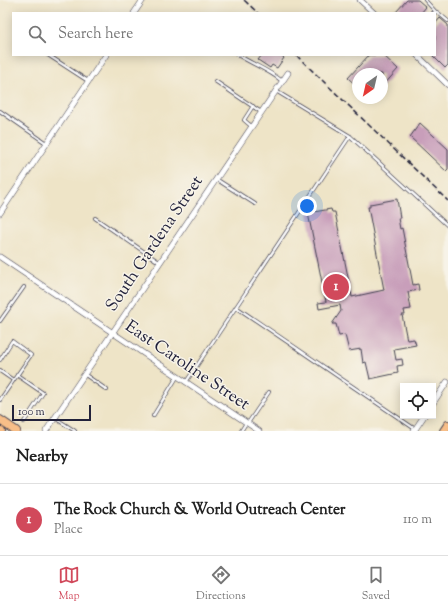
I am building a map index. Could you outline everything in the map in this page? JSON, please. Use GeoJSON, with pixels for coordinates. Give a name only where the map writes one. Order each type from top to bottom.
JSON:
{"type":"FeatureCollection","features":[{"type":"Feature","properties":{"kind":"main road"},"geometry":{"type":"LineString","coordinates":[[0,420],[16,431]]}},
{"type":"Feature","properties":{"kind":"main road"},"geometry":{"type":"LineString","coordinates":[[444,431],[448,425]]}},
{"type":"Feature","properties":{"kind":"street"},"geometry":{"type":"LineString","coordinates":[[135,12],[143,0]]}},
{"type":"Feature","properties":{"kind":"street"},"geometry":{"type":"LineString","coordinates":[[360,0],[373,12]]}},
{"type":"Feature","properties":{"kind":"street"},"geometry":{"type":"LineString","coordinates":[[0,213],[105,56]]}},
{"type":"Feature","properties":{"kind":"street"},"geometry":{"type":"LineString","coordinates":[[418,56],[447,81]]}},
{"type":"Feature","properties":{"kind":"street","name":"South Gardena Street"},"geometry":{"type":"LineString","coordinates":[[46,431],[111,332],[288,73]]}},
{"type":"Feature","properties":{"kind":"street","name":"East Caroline Street"},"geometry":{"type":"LineString","coordinates":[[0,257],[259,431]]}},
{"type":"Feature","properties":{"kind":"street"},"geometry":{"type":"LineString","coordinates":[[436,398],[447,382]]}},
{"type":"Feature","properties":{"kind":"street"},"geometry":{"type":"LineString","coordinates":[[415,430],[422,419]]}},
{"type":"Feature","properties":{"kind":"lane"},"geometry":{"type":"LineString","coordinates":[[425,0],[434,12]]}},
{"type":"Feature","properties":{"kind":"lane"},"geometry":{"type":"LineString","coordinates":[[436,13],[448,21]]}},
{"type":"Feature","properties":{"kind":"lane"},"geometry":{"type":"LineString","coordinates":[[49,56],[88,82]]}},
{"type":"Feature","properties":{"kind":"lane"},"geometry":{"type":"LineString","coordinates":[[240,56],[259,68],[272,73],[282,81]]}},
{"type":"Feature","properties":{"kind":"lane"},"geometry":{"type":"LineString","coordinates":[[215,81],[261,112]]}},
{"type":"Feature","properties":{"kind":"lane"},"geometry":{"type":"LineString","coordinates":[[276,91],[350,136],[448,226]]}},
{"type":"Feature","properties":{"kind":"lane"},"geometry":{"type":"LineString","coordinates":[[251,126],[244,120],[253,106]]}},
{"type":"Feature","properties":{"kind":"lane"},"geometry":{"type":"LineString","coordinates":[[0,111],[47,143]]}},
{"type":"Feature","properties":{"kind":"lane"},"geometry":{"type":"LineString","coordinates":[[186,382],[350,136]]}},
{"type":"Feature","properties":{"kind":"lane"},"geometry":{"type":"LineString","coordinates":[[216,178],[255,204]]}},
{"type":"Feature","properties":{"kind":"lane"},"geometry":{"type":"LineString","coordinates":[[95,218],[159,262]]}},
{"type":"Feature","properties":{"kind":"lane"},"geometry":{"type":"LineString","coordinates":[[0,321],[24,287]]}},
{"type":"Feature","properties":{"kind":"lane"},"geometry":{"type":"LineString","coordinates":[[236,307],[415,430]]}},
{"type":"Feature","properties":{"kind":"lane"},"geometry":{"type":"LineString","coordinates":[[0,360],[12,342],[31,355],[0,400]]}},
{"type":"Feature","properties":{"kind":"lane"},"geometry":{"type":"LineString","coordinates":[[0,371],[13,380]]}},
{"type":"Feature","properties":{"kind":"lane"},"geometry":{"type":"LineString","coordinates":[[84,374],[107,390]]}},
{"type":"Feature","properties":{"kind":"lane"},"geometry":{"type":"LineString","coordinates":[[17,375],[44,393],[24,422]]}},
{"type":"Feature","properties":{"kind":"lane"},"geometry":{"type":"LineString","coordinates":[[153,416],[178,376]]}},
{"type":"Feature","properties":{"kind":"lane"},"geometry":{"type":"LineString","coordinates":[[241,431],[269,392]]}},
{"type":"Feature","properties":{"kind":"lane"},"geometry":{"type":"LineString","coordinates":[[55,417],[75,431]]}},
{"type":"Feature","properties":{"kind":"building"},"geometry":{"type":"Polygon","coordinates":[[[407,0],[418,0],[426,7],[422,12],[396,12],[407,0]]]}},
{"type":"Feature","properties":{"kind":"building"},"geometry":{"type":"Polygon","coordinates":[[[440,18],[448,25],[448,65],[445,68],[433,56],[436,56],[436,23],[440,18]]]}},
{"type":"Feature","properties":{"kind":"building"},"geometry":{"type":"Polygon","coordinates":[[[261,56],[282,56],[284,58],[277,68],[272,65],[270,68],[258,60],[261,56]]]}},
{"type":"Feature","properties":{"kind":"building"},"geometry":{"type":"Polygon","coordinates":[[[368,56],[384,56],[398,69],[388,80],[388,68],[357,68],[368,56]]]}},
{"type":"Feature","properties":{"kind":"building"},"geometry":{"type":"Polygon","coordinates":[[[352,74],[352,82],[348,78],[352,74]]]}},
{"type":"Feature","properties":{"kind":"building"},"geometry":{"type":"Polygon","coordinates":[[[420,123],[448,149],[448,169],[446,171],[410,137],[420,123]]]}},
{"type":"Feature","properties":{"kind":"building"},"geometry":{"type":"Polygon","coordinates":[[[397,199],[400,229],[402,228],[413,285],[418,284],[419,290],[408,292],[411,309],[404,310],[405,315],[402,315],[407,340],[414,339],[416,345],[394,349],[396,360],[402,359],[403,365],[397,366],[398,373],[370,379],[366,362],[363,363],[361,349],[349,351],[345,335],[339,336],[336,324],[332,324],[341,311],[340,305],[319,309],[318,303],[326,302],[308,213],[331,209],[332,212],[335,212],[352,297],[384,290],[368,207],[370,207],[370,204],[397,199]]]}},
{"type":"Feature","properties":{"kind":"railway"},"geometry":{"type":"LineString","coordinates":[[244,0],[257,12]]}},
{"type":"Feature","properties":{"kind":"railway"},"geometry":{"type":"LineString","coordinates":[[297,56],[448,201]]}},
{"type":"Feature","properties":{"kind":"place","name":"The Rock Church & World Outreach Center"},"geometry":{"type":"Point","coordinates":[336,287]}}]}
